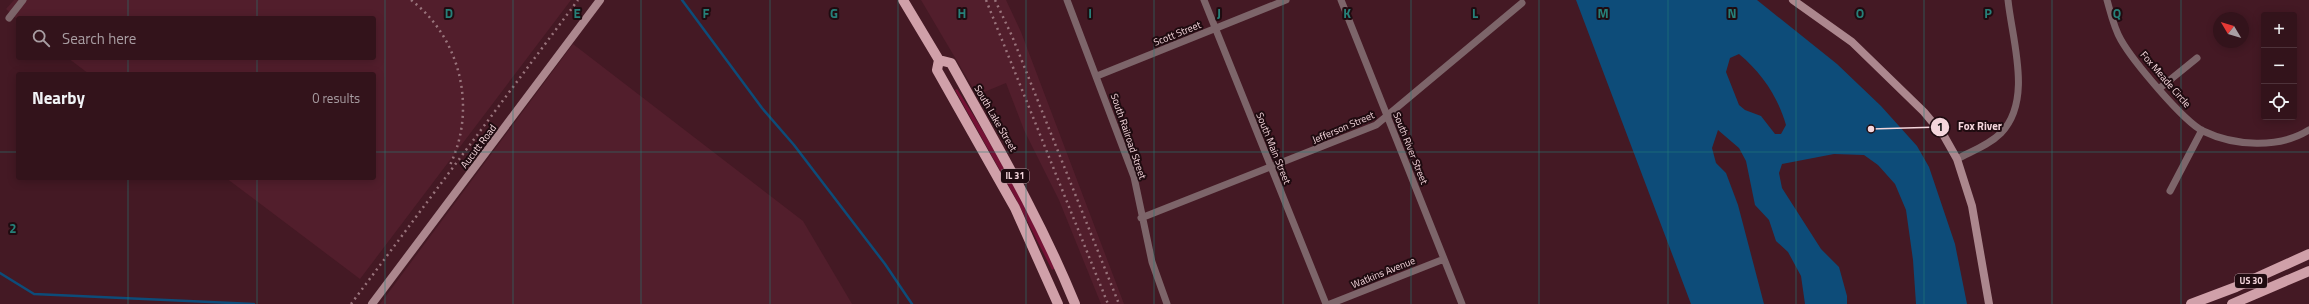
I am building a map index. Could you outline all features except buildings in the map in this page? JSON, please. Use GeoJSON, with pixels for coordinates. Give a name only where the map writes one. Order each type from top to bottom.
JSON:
{"type":"FeatureCollection","features":[{"type":"Feature","properties":{"kind":"main road","name":"South Lake Street"},"geometry":{"type":"LineString","coordinates":[[904,0],[939,60],[937,70],[1015,208],[1058,304]]}},
{"type":"Feature","properties":{"kind":"main road","name":"South Lake Street"},"geometry":{"type":"LineString","coordinates":[[939,60],[951,63],[1015,175],[1046,235],[1075,304]]}},
{"type":"Feature","properties":{"kind":"main road","name":"US 30"},"geometry":{"type":"LineString","coordinates":[[2191,304],[2236,287],[2309,254]]}},
{"type":"Feature","properties":{"kind":"main road","name":"US 30"},"geometry":{"type":"LineString","coordinates":[[2232,304],[2309,271]]}},
{"type":"Feature","properties":{"kind":"street"},"geometry":{"type":"LineString","coordinates":[[9,18],[23,0]]}},
{"type":"Feature","properties":{"kind":"street","name":"Aucutt Road"},"geometry":{"type":"LineString","coordinates":[[372,304],[600,0]]}},
{"type":"Feature","properties":{"kind":"street","name":"South Railroad Street"},"geometry":{"type":"LineString","coordinates":[[1067,0],[1097,76],[1134,178],[1141,218],[1152,262],[1167,304]]}},
{"type":"Feature","properties":{"kind":"street","name":"South Main Street"},"geometry":{"type":"LineString","coordinates":[[1204,0],[1326,304]]}},
{"type":"Feature","properties":{"kind":"street","name":"Scott Street"},"geometry":{"type":"LineString","coordinates":[[1097,76],[1286,0]]}},
{"type":"Feature","properties":{"kind":"street","name":"South River Street"},"geometry":{"type":"LineString","coordinates":[[1341,0],[1462,304]]}},
{"type":"Feature","properties":{"kind":"street"},"geometry":{"type":"LineString","coordinates":[[1793,0],[1852,42],[1934,122],[1957,159],[1972,206],[1989,304]]}},
{"type":"Feature","properties":{"kind":"street"},"geometry":{"type":"LineString","coordinates":[[1957,159],[1981,147],[2002,132],[2009,123],[2018,103],[2018,82],[2008,0]]}},
{"type":"Feature","properties":{"kind":"street","name":"Fox Meade Circle"},"geometry":{"type":"LineString","coordinates":[[2107,0],[2122,41],[2181,113],[2202,130],[2233,141],[2253,143],[2284,140],[2309,130]]}},
{"type":"Feature","properties":{"kind":"street","name":"Jefferson Street"},"geometry":{"type":"LineString","coordinates":[[1141,218],[1376,125],[1522,3]]}},
{"type":"Feature","properties":{"kind":"street"},"geometry":{"type":"LineString","coordinates":[[2160,88],[2197,58]]}},
{"type":"Feature","properties":{"kind":"street"},"geometry":{"type":"LineString","coordinates":[[2170,191],[2202,130]]}},
{"type":"Feature","properties":{"kind":"street","name":"Watkins Avenue"},"geometry":{"type":"LineString","coordinates":[[1330,304],[1444,259]]}},
{"type":"Feature","properties":{"kind":"shaded area"},"geometry":{"type":"Polygon","coordinates":[[[14,0],[571,0],[360,279],[229,180],[376,180],[376,72],[86,72],[71,60],[376,60],[376,16],[16,16],[16,18],[6,9],[14,0]]]}},
{"type":"Feature","properties":{"kind":"shaded area"},"geometry":{"type":"Polygon","coordinates":[[[921,0],[1006,0],[1021,32],[1124,304],[1101,304],[1059,200],[1024,130],[1006,83],[977,95],[921,0]]]}},
{"type":"Feature","properties":{"kind":"shaded area"},"geometry":{"type":"Polygon","coordinates":[[[573,44],[803,221],[852,304],[380,304],[573,44]]]}},
{"type":"Feature","properties":{"kind":"shaded area"},"geometry":{"type":"Polygon","coordinates":[[[957,89],[984,132],[1021,199],[1055,268],[1052,270],[1016,199],[955,90],[957,89]]]}},
{"type":"Feature","properties":{"kind":"water"},"geometry":{"type":"Polygon","coordinates":[[[1576,0],[1757,0],[1837,64],[1881,106],[1917,146],[1929,167],[1955,244],[1967,304],[1916,304],[1913,260],[1906,210],[1895,184],[1878,165],[1864,155],[1834,154],[1782,164],[1779,173],[1782,188],[1821,249],[1839,267],[1847,296],[1847,304],[1805,304],[1801,276],[1788,252],[1776,241],[1769,220],[1755,205],[1746,161],[1739,148],[1718,130],[1712,148],[1716,163],[1726,173],[1738,205],[1764,304],[1691,304],[1576,0]],[[1739,54],[1730,58],[1726,72],[1739,105],[1745,110],[1761,116],[1775,134],[1781,134],[1786,125],[1779,105],[1762,77],[1739,54]]]}},
{"type":"Feature","properties":{"kind":"waterway"},"geometry":{"type":"LineString","coordinates":[[682,0],[762,108],[794,145],[885,264],[912,304]]}},
{"type":"Feature","properties":{"kind":"waterway"},"geometry":{"type":"LineString","coordinates":[[0,273],[34,294],[254,304]]}},
{"type":"Feature","properties":{"kind":"railway"},"geometry":{"type":"LineString","coordinates":[[411,0],[428,16],[442,34],[452,54],[459,76],[463,98],[462,121],[458,143],[450,165]]}},
{"type":"Feature","properties":{"kind":"railway"},"geometry":{"type":"LineString","coordinates":[[351,304],[578,0]]}},
{"type":"Feature","properties":{"kind":"railway"},"geometry":{"type":"LineString","coordinates":[[986,0],[1108,304]]}},
{"type":"Feature","properties":{"kind":"railway"},"geometry":{"type":"LineString","coordinates":[[995,0],[1012,36],[1119,304]]}},
{"type":"Feature","properties":{"kind":"place","name":"Fox River"},"geometry":{"type":"Point","coordinates":[1871,129]}}]}
